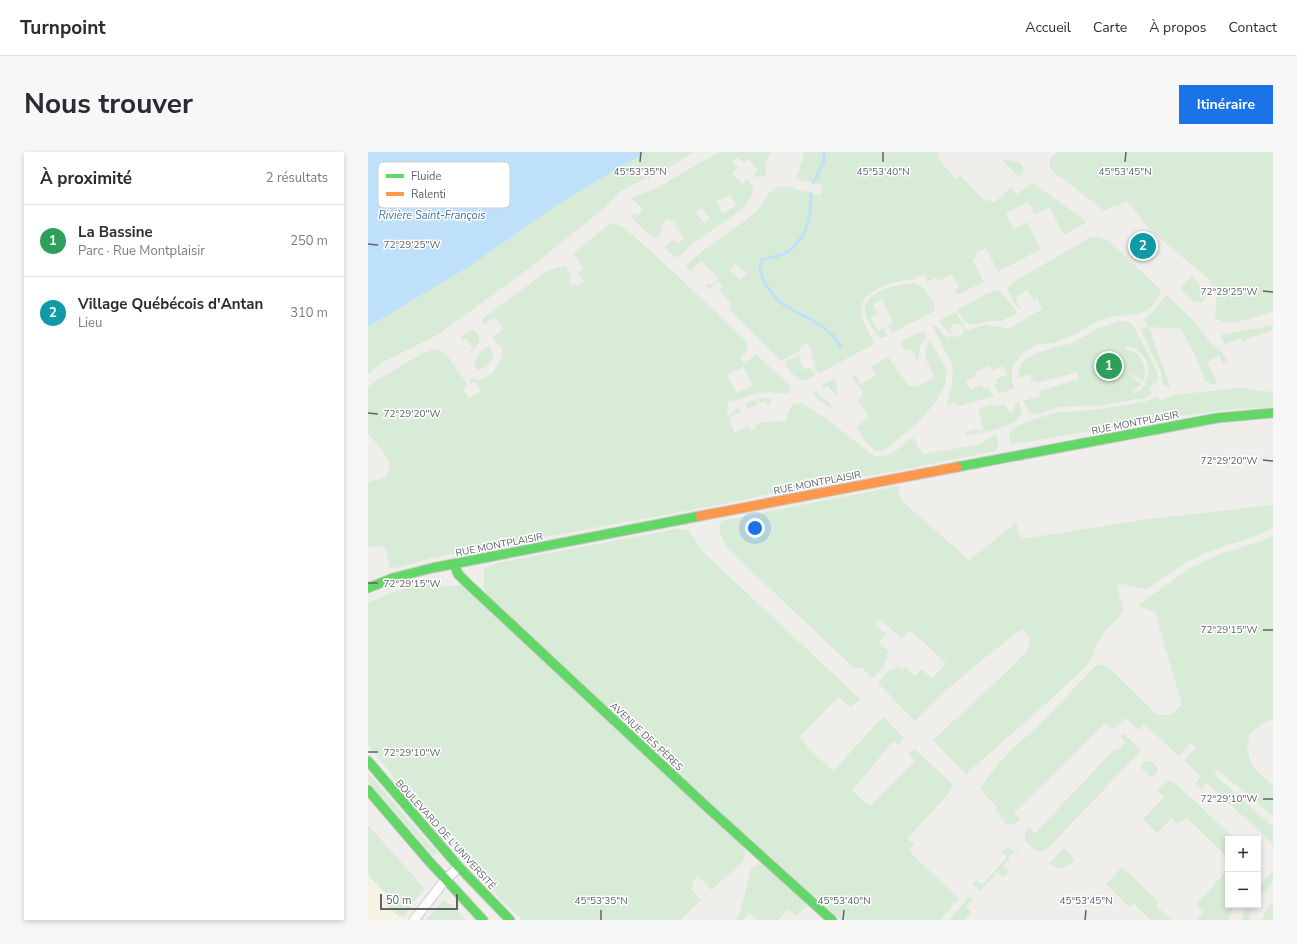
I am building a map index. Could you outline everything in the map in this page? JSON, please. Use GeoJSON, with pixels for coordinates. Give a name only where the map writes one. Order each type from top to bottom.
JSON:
{"type":"FeatureCollection","features":[{"type":"Feature","properties":{"kind":"street","name":"RUE MONTPLAISIR"},"geometry":{"type":"LineString","coordinates":[[368,588],[403,575],[454,564],[1160,428],[1217,418],[1273,413]]}},
{"type":"Feature","properties":{"kind":"street","name":"AVENUE DES PÈRES"},"geometry":{"type":"LineString","coordinates":[[454,564],[458,574],[472,589],[707,807],[832,920]]}},
{"type":"Feature","properties":{"kind":"street","name":"BOULEVARD DE L'UNIVERSITÉ"},"geometry":{"type":"LineString","coordinates":[[368,761],[459,867],[510,920]]}},
{"type":"Feature","properties":{"kind":"street"},"geometry":{"type":"LineString","coordinates":[[368,790],[446,880],[483,920]]}},
{"type":"Feature","properties":{"kind":"street"},"geometry":{"type":"LineString","coordinates":[[414,920],[446,880],[459,867]]}},
{"type":"Feature","properties":{"kind":"shaded area"},"geometry":{"type":"Polygon","coordinates":[[[368,875],[389,897],[383,903],[402,917],[404,916],[401,920],[368,920],[368,875]]]}},
{"type":"Feature","properties":{"kind":"green space"},"geometry":{"type":"Polygon","coordinates":[[[647,152],[694,152],[663,171],[622,190],[602,210],[528,269],[439,334],[383,362],[368,374],[368,327],[470,266],[554,207],[647,152]]]}},
{"type":"Feature","properties":{"kind":"green space"},"geometry":{"type":"Polygon","coordinates":[[[720,152],[771,152],[765,165],[766,176],[756,177],[754,175],[758,171],[749,159],[743,163],[738,157],[732,161],[738,168],[732,173],[742,184],[748,179],[753,187],[751,197],[743,208],[692,244],[677,258],[664,248],[673,239],[678,244],[684,238],[680,234],[682,232],[680,230],[678,232],[676,230],[678,228],[675,225],[677,222],[675,220],[672,222],[668,219],[661,227],[664,230],[654,239],[631,217],[634,213],[637,216],[643,209],[631,198],[658,188],[720,152]],[[730,195],[717,201],[722,213],[736,206],[730,195]],[[701,208],[695,213],[704,223],[710,218],[701,208]]]}},
{"type":"Feature","properties":{"kind":"green space"},"geometry":{"type":"Polygon","coordinates":[[[802,152],[937,152],[938,158],[955,179],[961,176],[986,202],[990,199],[994,203],[1011,187],[1017,194],[1033,183],[1087,222],[1064,235],[1049,207],[1035,215],[1028,201],[1006,214],[1014,229],[1027,222],[1041,249],[998,272],[986,248],[976,253],[977,257],[973,260],[984,282],[957,295],[954,290],[959,288],[952,274],[938,281],[935,278],[927,282],[925,275],[917,276],[916,279],[900,281],[881,287],[866,297],[862,304],[861,313],[864,324],[874,341],[874,344],[818,374],[813,365],[816,364],[811,354],[813,352],[808,343],[800,347],[801,350],[783,360],[780,360],[729,309],[729,305],[731,303],[719,290],[723,286],[719,282],[709,289],[706,286],[710,283],[712,285],[719,278],[701,261],[691,271],[685,267],[701,252],[753,214],[769,194],[776,188],[794,188],[821,195],[823,185],[796,179],[804,155],[802,152]],[[735,264],[730,271],[741,280],[747,273],[735,264]]]}},
{"type":"Feature","properties":{"kind":"green space"},"geometry":{"type":"Polygon","coordinates":[[[1058,152],[1273,152],[1273,311],[1243,321],[1231,323],[1224,323],[1214,317],[1217,305],[1215,292],[1210,280],[1150,230],[1126,201],[1116,207],[1114,205],[1104,211],[1054,173],[1050,167],[1050,158],[1058,152]]]}},
{"type":"Feature","properties":{"kind":"green space"},"geometry":{"type":"Polygon","coordinates":[[[1002,160],[1015,161],[1022,164],[1023,172],[1020,178],[1002,160]]]}},
{"type":"Feature","properties":{"kind":"green space"},"geometry":{"type":"Polygon","coordinates":[[[613,223],[631,234],[744,339],[747,343],[748,349],[741,358],[743,363],[757,355],[790,386],[791,389],[789,393],[763,392],[728,401],[727,417],[738,407],[741,412],[731,416],[732,418],[729,420],[735,432],[749,427],[751,431],[756,428],[755,425],[763,422],[786,421],[789,410],[794,403],[798,405],[802,403],[826,419],[873,455],[888,455],[897,450],[909,439],[913,438],[916,441],[918,448],[924,454],[977,445],[994,435],[998,438],[998,446],[995,451],[896,471],[787,490],[718,505],[437,557],[390,569],[385,546],[368,547],[368,482],[385,477],[390,465],[386,456],[368,434],[368,387],[423,353],[436,349],[446,354],[468,385],[463,389],[469,398],[481,391],[475,381],[470,384],[470,378],[480,380],[493,373],[501,358],[503,349],[492,337],[503,329],[495,317],[483,325],[482,319],[549,270],[565,266],[571,274],[569,276],[571,280],[569,281],[571,285],[574,284],[576,286],[584,281],[578,272],[583,268],[573,253],[613,223]],[[743,367],[727,375],[736,393],[752,385],[743,367]]]}},
{"type":"Feature","properties":{"kind":"green space"},"geometry":{"type":"Polygon","coordinates":[[[1098,236],[1109,241],[1161,290],[1157,300],[1149,309],[1139,314],[1117,316],[1101,320],[1067,338],[1053,343],[1039,344],[1024,352],[1013,366],[1011,374],[1014,388],[999,394],[994,385],[998,383],[996,379],[1007,375],[1003,366],[992,371],[989,366],[975,372],[976,376],[966,381],[970,390],[982,385],[984,389],[989,387],[993,396],[957,407],[955,402],[947,406],[952,383],[953,367],[933,326],[936,326],[947,338],[952,335],[939,322],[940,320],[954,313],[957,314],[967,331],[986,324],[1008,329],[1042,309],[1037,299],[1034,301],[1027,290],[1015,298],[1021,310],[1017,307],[1007,290],[1010,284],[1089,238],[1098,236]],[[954,323],[949,329],[954,338],[965,332],[960,323],[956,325],[954,323]]]}},
{"type":"Feature","properties":{"kind":"green space"},"geometry":{"type":"Polygon","coordinates":[[[1192,276],[1203,288],[1206,296],[1203,302],[1195,303],[1181,290],[1183,285],[1192,276]]]}},
{"type":"Feature","properties":{"kind":"green space"},"geometry":{"type":"Polygon","coordinates":[[[912,283],[921,286],[932,301],[935,311],[892,333],[888,326],[893,323],[882,299],[873,304],[878,314],[871,317],[878,331],[884,328],[888,336],[881,338],[868,321],[865,312],[866,304],[871,298],[886,289],[912,283]]]}},
{"type":"Feature","properties":{"kind":"green space"},"geometry":{"type":"Polygon","coordinates":[[[998,290],[1018,313],[1001,321],[990,321],[972,325],[964,320],[957,310],[988,293],[998,290]]]}},
{"type":"Feature","properties":{"kind":"green space"},"geometry":{"type":"Polygon","coordinates":[[[1167,295],[1193,320],[1210,343],[1221,351],[1227,361],[1223,363],[1219,355],[1207,362],[1218,385],[1205,381],[1194,353],[1181,329],[1149,327],[1170,387],[1162,384],[1160,370],[1140,329],[1148,327],[1144,318],[1153,312],[1167,295]]]}},
{"type":"Feature","properties":{"kind":"green space"},"geometry":{"type":"Polygon","coordinates":[[[1119,321],[1129,322],[1133,325],[1157,371],[1157,381],[1156,383],[1153,383],[1149,390],[1152,392],[1150,395],[1145,398],[1104,405],[1059,407],[1038,414],[1033,414],[1029,411],[1023,401],[1040,396],[1039,391],[1079,379],[1077,372],[1036,383],[1035,380],[1032,381],[1030,374],[1017,378],[1023,361],[1042,351],[1070,344],[1099,328],[1119,321]],[[1126,346],[1125,349],[1139,356],[1144,365],[1145,375],[1143,381],[1133,374],[1131,376],[1141,384],[1132,391],[1133,394],[1141,389],[1146,383],[1148,376],[1146,360],[1135,349],[1126,346]]]}},
{"type":"Feature","properties":{"kind":"green space"},"geometry":{"type":"Polygon","coordinates":[[[1273,325],[1273,330],[1245,340],[1245,342],[1241,339],[1224,344],[1221,335],[1273,325]]]}},
{"type":"Feature","properties":{"kind":"green space"},"geometry":{"type":"Polygon","coordinates":[[[469,330],[477,333],[479,340],[478,345],[475,348],[466,353],[473,348],[466,338],[461,342],[461,337],[469,330]]]}},
{"type":"Feature","properties":{"kind":"green space"},"geometry":{"type":"Polygon","coordinates":[[[920,332],[924,332],[927,335],[920,345],[918,362],[911,349],[907,351],[906,349],[904,350],[901,342],[920,332]]]}},
{"type":"Feature","properties":{"kind":"green space"},"geometry":{"type":"Polygon","coordinates":[[[930,340],[947,370],[945,385],[935,403],[917,423],[883,451],[875,451],[857,428],[869,416],[857,401],[863,392],[853,379],[853,376],[856,375],[861,384],[876,375],[871,366],[888,357],[908,385],[916,387],[935,377],[926,359],[927,346],[930,340]]]}},
{"type":"Feature","properties":{"kind":"green space"},"geometry":{"type":"Polygon","coordinates":[[[489,347],[493,355],[492,361],[479,370],[475,368],[475,361],[480,352],[489,347]]]}},
{"type":"Feature","properties":{"kind":"green space"},"geometry":{"type":"Polygon","coordinates":[[[800,355],[801,358],[799,359],[804,370],[810,367],[815,375],[805,381],[796,377],[786,365],[788,361],[800,355]]]}},
{"type":"Feature","properties":{"kind":"green space"},"geometry":{"type":"Polygon","coordinates":[[[830,380],[834,380],[836,382],[838,396],[827,386],[824,389],[822,387],[830,380]]]}},
{"type":"Feature","properties":{"kind":"green space"},"geometry":{"type":"Polygon","coordinates":[[[1239,388],[1273,392],[1273,407],[1233,409],[1180,416],[1014,444],[1011,443],[1009,434],[1012,429],[1026,422],[1055,413],[1092,410],[1133,404],[1147,401],[1156,397],[1160,400],[1173,395],[1239,388]]]}},
{"type":"Feature","properties":{"kind":"green space"},"geometry":{"type":"Polygon","coordinates":[[[815,390],[830,404],[832,409],[817,399],[814,394],[815,390]]]}},
{"type":"Feature","properties":{"kind":"green space"},"geometry":{"type":"Polygon","coordinates":[[[757,399],[770,399],[772,403],[767,405],[765,401],[760,403],[758,400],[756,401],[758,404],[747,409],[745,404],[757,399]]]}},
{"type":"Feature","properties":{"kind":"green space"},"geometry":{"type":"Polygon","coordinates":[[[1020,402],[1021,414],[1016,421],[1003,427],[966,435],[965,432],[977,429],[979,432],[984,430],[978,409],[995,404],[997,406],[1004,404],[1009,412],[1013,411],[1015,408],[1014,403],[1020,402]]]}},
{"type":"Feature","properties":{"kind":"green space"},"geometry":{"type":"Polygon","coordinates":[[[898,486],[901,500],[969,560],[1016,523],[1021,539],[1149,519],[1273,505],[1273,528],[1242,541],[1205,553],[1185,563],[1146,589],[1116,583],[1124,612],[1106,630],[1094,649],[1092,657],[1086,666],[1049,701],[966,774],[933,740],[1014,665],[1028,650],[1030,637],[1022,629],[949,688],[915,721],[878,683],[889,670],[891,671],[893,668],[895,670],[899,666],[902,670],[905,667],[915,676],[922,669],[932,679],[946,663],[910,630],[902,639],[880,619],[875,624],[886,634],[879,642],[889,652],[885,660],[885,666],[873,678],[862,668],[854,668],[729,550],[719,528],[722,521],[898,486]]]}},
{"type":"Feature","properties":{"kind":"green space"},"geometry":{"type":"Polygon","coordinates":[[[677,529],[688,530],[704,553],[860,699],[851,707],[838,697],[800,736],[809,749],[833,771],[883,717],[904,738],[898,745],[893,741],[852,791],[870,806],[915,761],[908,754],[915,749],[953,785],[948,794],[907,839],[914,844],[909,851],[959,899],[940,920],[841,920],[717,809],[488,596],[484,587],[484,568],[498,563],[677,529]]]}},
{"type":"Feature","properties":{"kind":"green space"},"geometry":{"type":"Polygon","coordinates":[[[1273,536],[1273,719],[1261,724],[1250,734],[1247,748],[1252,766],[1273,784],[1273,816],[1218,770],[1214,774],[1273,827],[1273,844],[1207,783],[1201,789],[1195,784],[1201,776],[1184,761],[1196,747],[1190,743],[1179,756],[1144,724],[1138,730],[1126,718],[1113,729],[1105,723],[1014,813],[1020,819],[1015,824],[1006,824],[995,811],[997,807],[980,789],[998,764],[1013,748],[1036,728],[1096,665],[1101,665],[1110,669],[1157,715],[1171,715],[1182,705],[1155,612],[1137,606],[1190,568],[1221,554],[1273,536]]]}},
{"type":"Feature","properties":{"kind":"green space"},"geometry":{"type":"Polygon","coordinates":[[[427,584],[433,587],[461,585],[742,845],[744,850],[744,858],[742,863],[711,890],[698,876],[692,882],[694,885],[690,888],[701,900],[681,920],[522,920],[496,894],[409,796],[368,745],[368,603],[397,591],[427,584]]]}},
{"type":"Feature","properties":{"kind":"green space"},"geometry":{"type":"Polygon","coordinates":[[[1124,734],[1141,750],[1045,851],[1042,852],[1034,849],[1025,840],[1025,833],[1029,827],[1035,833],[1115,749],[1117,751],[1125,742],[1120,736],[1124,734]]]}},
{"type":"Feature","properties":{"kind":"green space"},"geometry":{"type":"Polygon","coordinates":[[[1150,761],[1156,765],[1158,769],[1152,778],[1140,767],[1144,762],[1150,761]]]}},
{"type":"Feature","properties":{"kind":"green space"},"geometry":{"type":"Polygon","coordinates":[[[368,773],[437,853],[433,856],[368,781],[368,773]]]}},
{"type":"Feature","properties":{"kind":"green space"},"geometry":{"type":"Polygon","coordinates":[[[1169,780],[1173,781],[1232,836],[1225,836],[1225,855],[1186,817],[1184,820],[1176,824],[1172,818],[1157,833],[1143,819],[1164,797],[1157,790],[1169,780]]]}},
{"type":"Feature","properties":{"kind":"green space"},"geometry":{"type":"Polygon","coordinates":[[[368,825],[424,888],[404,916],[399,916],[383,903],[389,897],[368,875],[368,825]]]}},
{"type":"Feature","properties":{"kind":"green space"},"geometry":{"type":"Polygon","coordinates":[[[1008,848],[1012,849],[1018,855],[1018,859],[1013,853],[1009,856],[1009,859],[1003,866],[1009,872],[1003,877],[997,872],[980,891],[973,884],[976,880],[982,885],[1007,857],[1002,852],[1008,848]]]}},
{"type":"Feature","properties":{"kind":"green space"},"geometry":{"type":"Polygon","coordinates":[[[1064,848],[1075,859],[1064,868],[1049,864],[1064,848]]]}},
{"type":"Feature","properties":{"kind":"green space"},"geometry":{"type":"Polygon","coordinates":[[[758,864],[763,865],[808,904],[796,916],[789,909],[778,920],[757,920],[749,913],[742,920],[735,920],[740,913],[751,869],[758,864]]]}},
{"type":"Feature","properties":{"kind":"green space"},"geometry":{"type":"Polygon","coordinates":[[[1122,867],[1158,902],[1156,906],[1172,920],[1151,920],[1134,904],[1129,907],[1106,884],[1122,867]]]}},
{"type":"Feature","properties":{"kind":"green space"},"geometry":{"type":"Polygon","coordinates":[[[1273,871],[1273,882],[1261,896],[1261,883],[1273,871]]]}},
{"type":"Feature","properties":{"kind":"green space"},"geometry":{"type":"Polygon","coordinates":[[[1225,872],[1225,908],[1233,908],[1229,920],[1197,920],[1204,912],[1196,905],[1225,872]]]}},
{"type":"Feature","properties":{"kind":"green space"},"geometry":{"type":"Polygon","coordinates":[[[970,896],[973,900],[966,907],[971,912],[965,920],[949,920],[970,896]]]}},
{"type":"Feature","properties":{"kind":"green space"},"geometry":{"type":"Polygon","coordinates":[[[444,900],[458,911],[466,920],[426,920],[444,900]]]}},
{"type":"Feature","properties":{"kind":"green space"},"geometry":{"type":"Polygon","coordinates":[[[1273,902],[1273,920],[1262,920],[1266,910],[1273,902]]]}},
{"type":"Feature","properties":{"kind":"green space"},"geometry":{"type":"Polygon","coordinates":[[[1245,908],[1253,908],[1249,920],[1242,920],[1245,908]]]}},
{"type":"Feature","properties":{"kind":"water","name":"Rivière Saint-François"},"geometry":{"type":"Polygon","coordinates":[[[368,152],[647,152],[554,207],[470,266],[368,327],[368,152]]]}},
{"type":"Feature","properties":{"kind":"waterway"},"geometry":{"type":"LineString","coordinates":[[813,183],[824,161],[824,152]]}},
{"type":"Feature","properties":{"kind":"waterway"},"geometry":{"type":"LineString","coordinates":[[811,193],[809,217],[805,232],[801,238],[784,254],[763,259],[760,266],[763,279],[775,297],[781,303],[824,327],[841,347]]}},
{"type":"Feature","properties":{"kind":"traffic: fast"},"geometry":{"type":"LineString","coordinates":[[957,467],[1217,418],[1273,413]]}},
{"type":"Feature","properties":{"kind":"traffic: fast"},"geometry":{"type":"LineString","coordinates":[[368,588],[393,578],[432,568],[700,516]]}},
{"type":"Feature","properties":{"kind":"traffic: fast"},"geometry":{"type":"LineString","coordinates":[[454,564],[458,574],[467,583],[707,807],[832,920]]}},
{"type":"Feature","properties":{"kind":"traffic: fast"},"geometry":{"type":"LineString","coordinates":[[368,761],[459,867],[510,920]]}},
{"type":"Feature","properties":{"kind":"traffic: fast"},"geometry":{"type":"LineString","coordinates":[[368,790],[428,860],[483,920]]}},
{"type":"Feature","properties":{"kind":"traffic: slow"},"geometry":{"type":"LineString","coordinates":[[700,516],[957,467]]}},
{"type":"Feature","properties":{"kind":"place","name":"Village Québécois d'Antan"},"geometry":{"type":"Point","coordinates":[1143,246]}},
{"type":"Feature","properties":{"kind":"place","name":"La Bassine"},"geometry":{"type":"Point","coordinates":[1109,366]}}]}
